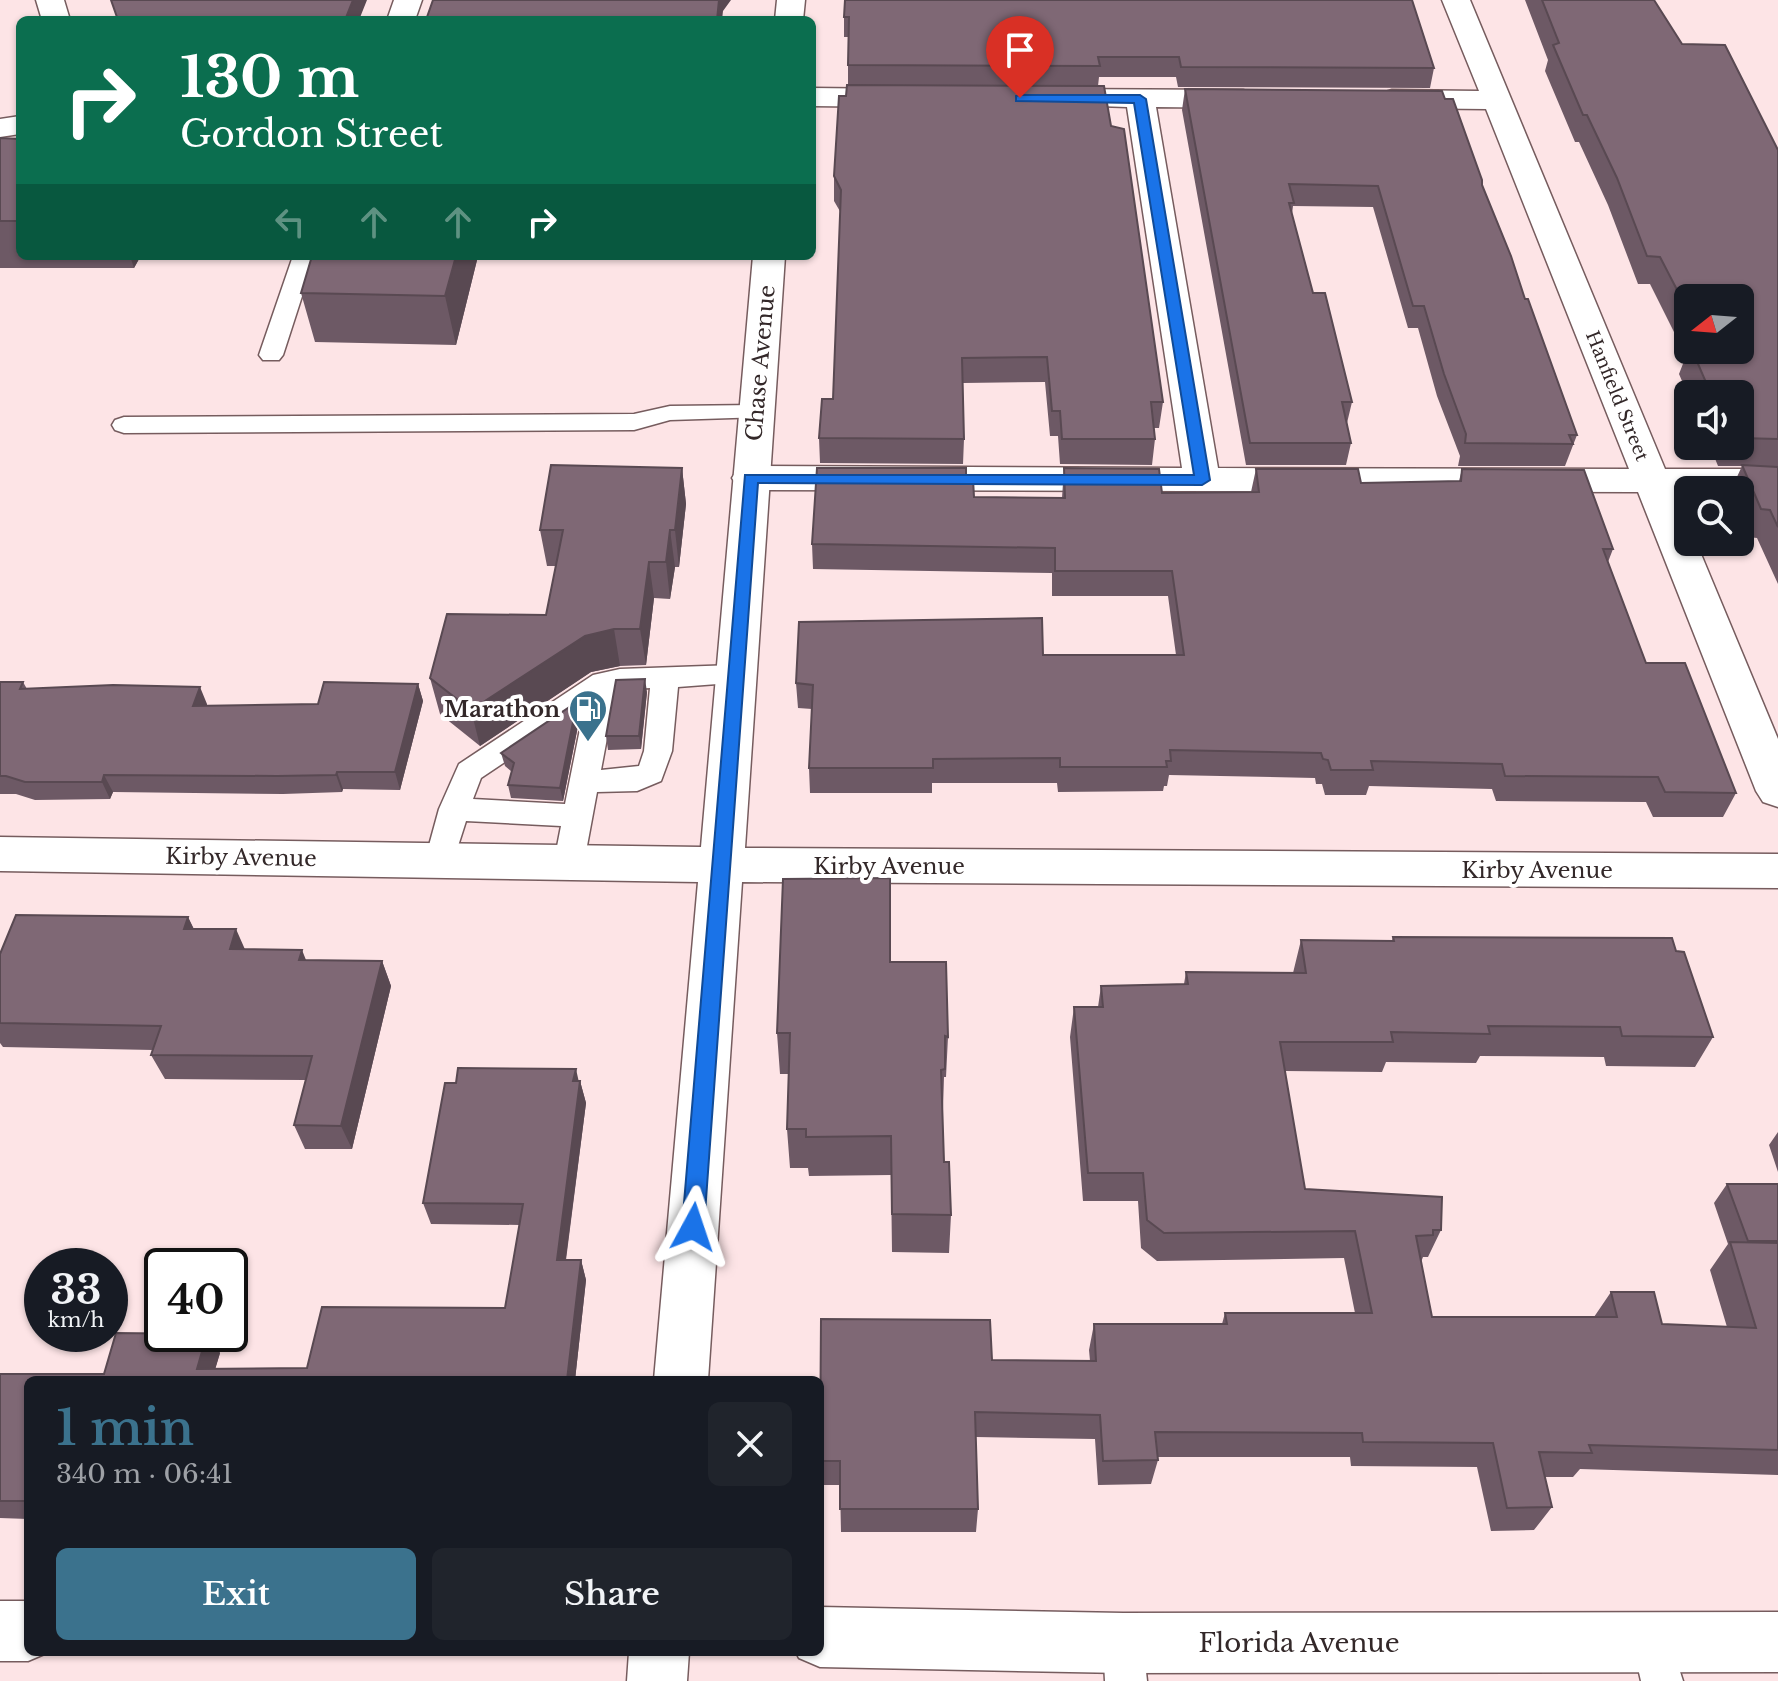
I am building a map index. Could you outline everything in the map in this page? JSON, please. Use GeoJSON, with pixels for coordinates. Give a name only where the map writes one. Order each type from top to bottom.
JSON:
{"type":"FeatureCollection","features":[{"type":"Feature","properties":{"kind":"street","name":"Hanfield Street"},"geometry":{"type":"LineString","coordinates":[[1456,0],[1778,791]]}},
{"type":"Feature","properties":{"kind":"street"},"geometry":{"type":"LineString","coordinates":[[816,97],[921,98]]}},
{"type":"Feature","properties":{"kind":"street"},"geometry":{"type":"LineString","coordinates":[[1015,98],[1264,99]]}},
{"type":"Feature","properties":{"kind":"street"},"geometry":{"type":"LineString","coordinates":[[1140,99],[1202,480]]}},
{"type":"Feature","properties":{"kind":"street"},"geometry":{"type":"LineString","coordinates":[[1357,99],[1497,100]]}},
{"type":"Feature","properties":{"kind":"street","name":"Chase Avenue"},"geometry":{"type":"LineString","coordinates":[[681,1376],[769,260]]}},
{"type":"Feature","properties":{"kind":"street"},"geometry":{"type":"LineString","coordinates":[[750,478],[1778,481]]}},
{"type":"Feature","properties":{"kind":"street","name":"Kirby Avenue"},"geometry":{"type":"LineString","coordinates":[[0,854],[721,865],[1778,871]]}},
{"type":"Feature","properties":{"kind":"street"},"geometry":{"type":"LineString","coordinates":[[0,1631],[24,1631]]}},
{"type":"Feature","properties":{"kind":"street","name":"Florida Avenue"},"geometry":{"type":"LineString","coordinates":[[824,1637],[1125,1662],[1657,1662],[1778,1642]]}},
{"type":"Feature","properties":{"kind":"street"},"geometry":{"type":"LineString","coordinates":[[657,1681],[659,1656]]}},
{"type":"Feature","properties":{"kind":"lane"},"geometry":{"type":"LineString","coordinates":[[271,355],[303,260]]}},
{"type":"Feature","properties":{"kind":"lane"},"geometry":{"type":"LineString","coordinates":[[124,425],[634,422],[670,413],[756,412]]}},
{"type":"Feature","properties":{"kind":"lane"},"geometry":{"type":"LineString","coordinates":[[440,860],[454,809],[469,772],[603,682],[734,675]]}},
{"type":"Feature","properties":{"kind":"lane"},"geometry":{"type":"LineString","coordinates":[[584,782],[637,780],[651,773],[658,751],[665,677]]}},
{"type":"Feature","properties":{"kind":"lane"},"geometry":{"type":"LineString","coordinates":[[569,862],[603,682]]}},
{"type":"Feature","properties":{"kind":"lane"},"geometry":{"type":"LineString","coordinates":[[454,809],[578,816]]}},
{"type":"Feature","properties":{"kind":"building"},"geometry":{"type":"Polygon","coordinates":[[[111,0],[353,0],[347,16],[117,16],[111,0]]]}},
{"type":"Feature","properties":{"kind":"building"},"geometry":{"type":"Polygon","coordinates":[[[433,0],[719,0],[717,16],[427,16],[433,0]]]}},
{"type":"Feature","properties":{"kind":"building"},"geometry":{"type":"Polygon","coordinates":[[[845,0],[1412,0],[1434,68],[1181,67],[1179,57],[1098,57],[1100,66],[848,65],[849,17],[844,17],[845,0]]]}},
{"type":"Feature","properties":{"kind":"building"},"geometry":{"type":"Polygon","coordinates":[[[1542,0],[1654,0],[1682,44],[1725,45],[1778,150],[1778,439],[1754,438],[1754,380],[1705,380],[1698,364],[1754,364],[1754,284],[1674,284],[1660,257],[1647,256],[1617,178],[1587,115],[1583,115],[1553,45],[1559,43],[1542,0]]]}},
{"type":"Feature","properties":{"kind":"building"},"geometry":{"type":"Polygon","coordinates":[[[847,85],[1104,86],[1111,126],[1124,129],[1163,402],[1151,402],[1155,439],[1062,439],[1060,411],[1052,411],[1047,357],[962,358],[964,439],[819,438],[822,399],[833,399],[841,190],[834,176],[839,96],[846,96],[847,85]]]}},
{"type":"Feature","properties":{"kind":"building"},"geometry":{"type":"Polygon","coordinates":[[[1185,89],[1442,91],[1445,99],[1453,99],[1482,185],[1525,299],[1528,299],[1577,435],[1569,435],[1573,444],[1465,443],[1466,434],[1424,306],[1413,306],[1378,186],[1289,184],[1294,203],[1289,203],[1313,293],[1325,293],[1352,402],[1342,402],[1351,443],[1250,443],[1185,89]]]}},
{"type":"Feature","properties":{"kind":"building"},"geometry":{"type":"Polygon","coordinates":[[[0,138],[16,139],[16,221],[0,221],[0,138]]]}},
{"type":"Feature","properties":{"kind":"building"},"geometry":{"type":"Polygon","coordinates":[[[311,260],[455,260],[445,296],[301,293],[311,260]]]}},
{"type":"Feature","properties":{"kind":"building"},"geometry":{"type":"Polygon","coordinates":[[[551,465],[682,468],[675,530],[670,530],[666,562],[649,562],[640,629],[614,629],[585,636],[471,710],[430,678],[447,614],[546,615],[563,530],[540,530],[551,465]]]}},
{"type":"Feature","properties":{"kind":"building"},"geometry":{"type":"Polygon","coordinates":[[[1742,465],[1778,467],[1778,527],[1770,510],[1761,509],[1754,493],[1754,476],[1747,476],[1742,465]]]}},
{"type":"Feature","properties":{"kind":"building"},"geometry":{"type":"Polygon","coordinates":[[[817,468],[966,468],[966,479],[973,479],[974,497],[1065,498],[1064,468],[1159,469],[1162,493],[1259,492],[1256,469],[1358,469],[1361,483],[1461,481],[1462,469],[1584,470],[1613,549],[1603,549],[1646,663],[1685,663],[1736,793],[1665,792],[1658,777],[1505,776],[1502,764],[1371,761],[1373,770],[1331,770],[1328,760],[1323,759],[1321,753],[1170,750],[1171,761],[1166,761],[1167,767],[1060,767],[1060,758],[933,759],[933,768],[809,768],[813,685],[796,683],[799,622],[1042,618],[1043,655],[1184,655],[1172,571],[1055,571],[1055,548],[812,544],[817,468]]]}},
{"type":"Feature","properties":{"kind":"building"},"geometry":{"type":"Polygon","coordinates":[[[645,679],[639,736],[606,736],[616,680],[645,679]]]}},
{"type":"Feature","properties":{"kind":"building"},"geometry":{"type":"Polygon","coordinates":[[[0,682],[23,682],[20,689],[113,685],[200,687],[193,706],[318,704],[324,682],[418,684],[395,772],[277,776],[104,775],[102,782],[25,782],[0,776],[0,682]]]}},
{"type":"Feature","properties":{"kind":"building"},"geometry":{"type":"Polygon","coordinates":[[[577,702],[560,788],[508,785],[514,763],[501,753],[577,702]]]}},
{"type":"Feature","properties":{"kind":"building"},"geometry":{"type":"Polygon","coordinates":[[[890,878],[890,962],[946,962],[948,1037],[945,1036],[945,1069],[941,1070],[944,1162],[949,1162],[951,1215],[892,1214],[891,1136],[806,1137],[806,1129],[787,1129],[790,1033],[777,1033],[783,879],[890,878]]]}},
{"type":"Feature","properties":{"kind":"building"},"geometry":{"type":"Polygon","coordinates":[[[16,915],[188,917],[184,929],[236,929],[230,949],[302,950],[299,960],[382,961],[341,1126],[294,1125],[312,1056],[151,1055],[161,1026],[0,1023],[0,954],[16,915]]]}},
{"type":"Feature","properties":{"kind":"building"},"geometry":{"type":"Polygon","coordinates":[[[1393,937],[1672,938],[1676,951],[1684,952],[1713,1037],[1622,1036],[1620,1027],[1488,1026],[1490,1034],[1391,1032],[1393,1042],[1280,1042],[1305,1189],[1442,1197],[1441,1230],[1433,1230],[1433,1235],[1416,1236],[1432,1317],[1617,1317],[1611,1292],[1654,1292],[1662,1324],[1756,1328],[1730,1242],[1778,1243],[1778,1450],[1589,1445],[1592,1453],[1539,1452],[1552,1507],[1507,1508],[1493,1443],[1363,1442],[1362,1433],[1155,1432],[1158,1460],[1103,1461],[1100,1415],[975,1412],[978,1509],[840,1509],[840,1461],[824,1461],[821,1319],[990,1320],[992,1360],[1096,1361],[1094,1324],[1227,1324],[1225,1313],[1372,1313],[1355,1231],[1164,1233],[1147,1220],[1143,1173],[1088,1173],[1074,1007],[1103,1007],[1101,986],[1188,984],[1186,972],[1306,973],[1301,940],[1394,941],[1393,937]]]}},
{"type":"Feature","properties":{"kind":"building"},"geometry":{"type":"Polygon","coordinates":[[[458,1068],[576,1069],[573,1081],[580,1081],[557,1260],[581,1260],[567,1376],[24,1376],[24,1501],[0,1501],[0,1374],[104,1374],[110,1352],[128,1352],[128,1333],[144,1333],[144,1352],[202,1352],[197,1369],[307,1368],[322,1307],[505,1308],[523,1204],[423,1203],[445,1083],[456,1083],[458,1068]]]}},
{"type":"Feature","properties":{"kind":"building"},"geometry":{"type":"Polygon","coordinates":[[[1727,1184],[1778,1184],[1778,1241],[1748,1241],[1727,1184]]]}},
{"type":"Feature","properties":{"kind":"place","name":"Marathon"},"geometry":{"type":"Point","coordinates":[588,743]}},
{"type":"Feature","properties":{"kind":"route"},"geometry":{"type":"LineString","coordinates":[[693,1227],[750,478],[1202,480],[1140,99],[1020,98]]}}]}
